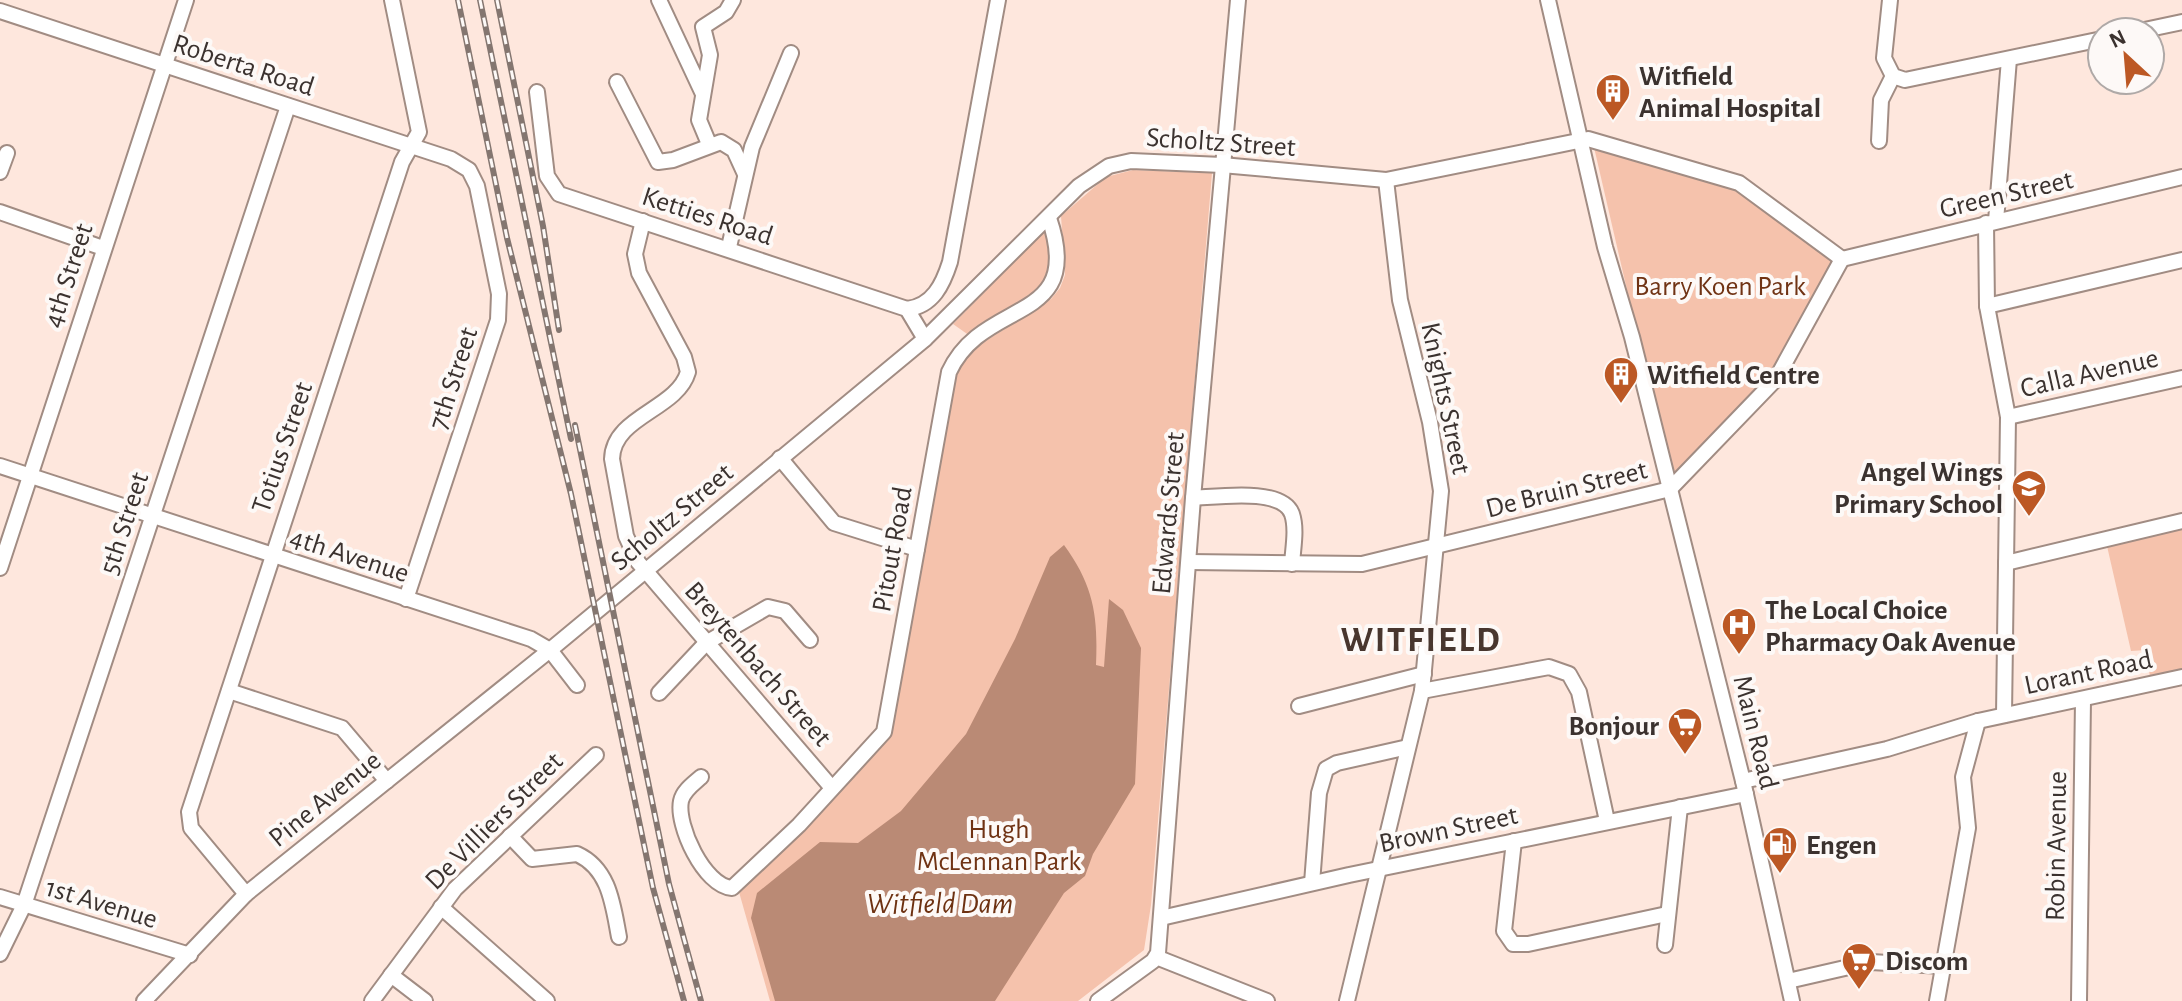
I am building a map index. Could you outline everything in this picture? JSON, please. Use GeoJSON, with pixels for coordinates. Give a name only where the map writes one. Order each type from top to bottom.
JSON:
{"type":"FeatureCollection","features":[{"type":"Feature","properties":{"kind":"street","name":"4th Street"},"geometry":{"type":"LineString","coordinates":[[0,568],[186,0]]}},
{"type":"Feature","properties":{"kind":"street","name":"Totius Street"},"geometry":{"type":"LineString","coordinates":[[246,894],[197,836],[189,820],[272,556],[420,126],[392,0]]}},
{"type":"Feature","properties":{"kind":"street"},"geometry":{"type":"LineString","coordinates":[[659,0],[703,94]]}},
{"type":"Feature","properties":{"kind":"street"},"geometry":{"type":"LineString","coordinates":[[709,144],[700,124],[710,47],[703,27],[726,12],[733,0]]}},
{"type":"Feature","properties":{"kind":"street"},"geometry":{"type":"LineString","coordinates":[[925,339],[907,309],[919,307],[932,297],[950,262],[998,0]]}},
{"type":"Feature","properties":{"kind":"street","name":"Edwards Street"},"geometry":{"type":"LineString","coordinates":[[1156,957],[1238,0]]}},
{"type":"Feature","properties":{"kind":"street","name":"Main Road"},"geometry":{"type":"LineString","coordinates":[[1550,0],[1631,318],[1632,337],[1744,787],[1792,1001]]}},
{"type":"Feature","properties":{"kind":"street"},"geometry":{"type":"LineString","coordinates":[[1879,141],[1881,100],[1890,73],[1885,49],[1890,0]]}},
{"type":"Feature","properties":{"kind":"street","name":"Roberta Road"},"geometry":{"type":"LineString","coordinates":[[0,11],[411,145],[451,159],[469,170]]}},
{"type":"Feature","properties":{"kind":"street"},"geometry":{"type":"LineString","coordinates":[[1890,73],[1905,80],[1920,78],[2086,42]]}},
{"type":"Feature","properties":{"kind":"street"},"geometry":{"type":"LineString","coordinates":[[729,247],[745,174],[764,114],[791,53]]}},
{"type":"Feature","properties":{"kind":"street"},"geometry":{"type":"LineString","coordinates":[[2004,715],[2008,417],[1987,306],[1991,222],[2009,59]]}},
{"type":"Feature","properties":{"kind":"street"},"geometry":{"type":"LineString","coordinates":[[617,82],[658,162],[673,160],[721,142],[731,147],[745,174]]}},
{"type":"Feature","properties":{"kind":"street","name":"Ketties Road"},"geometry":{"type":"LineString","coordinates":[[537,92],[547,176],[552,187],[564,197],[729,247],[907,309]]}},
{"type":"Feature","properties":{"kind":"street","name":"5th Street"},"geometry":{"type":"LineString","coordinates":[[0,954],[24,905],[288,106]]}},
{"type":"Feature","properties":{"kind":"street","name":"Scholtz Street"},"geometry":{"type":"LineString","coordinates":[[550,650],[925,339],[1079,186],[1115,164],[1140,161],[1222,165],[1386,180],[1584,140],[1739,183],[1842,259]]}},
{"type":"Feature","properties":{"kind":"street"},"geometry":{"type":"LineString","coordinates":[[0,172],[7,153]]}},
{"type":"Feature","properties":{"kind":"street","name":"7th Street"},"geometry":{"type":"LineString","coordinates":[[406,599],[500,308],[477,186],[469,170]]}},
{"type":"Feature","properties":{"kind":"street","name":"Green Street"},"geometry":{"type":"LineString","coordinates":[[1842,259],[2182,177]]}},
{"type":"Feature","properties":{"kind":"street","name":"Knights Street"},"geometry":{"type":"LineString","coordinates":[[1347,1001],[1422,691],[1440,475],[1400,300],[1386,180]]}},
{"type":"Feature","properties":{"kind":"street"},"geometry":{"type":"LineString","coordinates":[[0,212],[103,248]]}},
{"type":"Feature","properties":{"kind":"street","name":"Pitout Road"},"geometry":{"type":"LineString","coordinates":[[701,777],[681,801],[695,854],[701,868],[718,884],[732,888],[884,732],[949,372],[969,342],[1049,290],[1059,267],[1049,218]]}},
{"type":"Feature","properties":{"kind":"street","name":"Breytenbach Street"},"geometry":{"type":"LineString","coordinates":[[643,221],[635,254],[639,273],[688,368],[682,387],[622,433],[613,448],[626,536],[645,572],[706,643],[728,663],[832,788]]}},
{"type":"Feature","properties":{"kind":"street","name":"De Bruin Street"},"geometry":{"type":"LineString","coordinates":[[1189,562],[1357,564],[1670,489],[1776,379],[1842,259]]}},
{"type":"Feature","properties":{"kind":"street"},"geometry":{"type":"LineString","coordinates":[[1987,306],[2182,260]]}},
{"type":"Feature","properties":{"kind":"street","name":"Calla Avenue"},"geometry":{"type":"LineString","coordinates":[[2008,417],[2182,378]]}},
{"type":"Feature","properties":{"kind":"street"},"geometry":{"type":"LineString","coordinates":[[780,458],[834,523],[917,549]]}},
{"type":"Feature","properties":{"kind":"street","name":"4th Avenue"},"geometry":{"type":"LineString","coordinates":[[0,466],[531,639],[550,650],[577,685]]}},
{"type":"Feature","properties":{"kind":"street"},"geometry":{"type":"LineString","coordinates":[[1193,498],[1268,497],[1286,505],[1294,520],[1292,564]]}},
{"type":"Feature","properties":{"kind":"street"},"geometry":{"type":"LineString","coordinates":[[2006,563],[2182,521]]}},
{"type":"Feature","properties":{"kind":"street"},"geometry":{"type":"LineString","coordinates":[[659,693],[706,643],[757,611],[776,606],[785,611],[810,640]]}},
{"type":"Feature","properties":{"kind":"street","name":"Pine Avenue"},"geometry":{"type":"LineString","coordinates":[[144,1001],[246,894],[550,650]]}},
{"type":"Feature","properties":{"kind":"street"},"geometry":{"type":"LineString","coordinates":[[1422,691],[1549,667],[1569,674],[1579,692],[1607,821]]}},
{"type":"Feature","properties":{"kind":"street"},"geometry":{"type":"LineString","coordinates":[[1299,706],[1424,674]]}},
{"type":"Feature","properties":{"kind":"street","name":"Lorant Road"},"geometry":{"type":"LineString","coordinates":[[2004,715],[2182,677]]}},
{"type":"Feature","properties":{"kind":"street"},"geometry":{"type":"LineString","coordinates":[[229,691],[342,728],[387,781]]}},
{"type":"Feature","properties":{"kind":"street","name":"Robin Avenue"},"geometry":{"type":"LineString","coordinates":[[2077,998],[2083,700]]}},
{"type":"Feature","properties":{"kind":"street","name":"Brown Street"},"geometry":{"type":"LineString","coordinates":[[1161,918],[1312,883],[1680,807],[2004,715]]}},
{"type":"Feature","properties":{"kind":"street"},"geometry":{"type":"LineString","coordinates":[[1937,1001],[1968,828],[1963,777],[1978,721]]}},
{"type":"Feature","properties":{"kind":"street"},"geometry":{"type":"LineString","coordinates":[[1312,883],[1319,793],[1326,769],[1337,763],[1408,747]]}},
{"type":"Feature","properties":{"kind":"street","name":"De Villiers Street"},"geometry":{"type":"LineString","coordinates":[[372,1001],[441,907],[596,755]]}},
{"type":"Feature","properties":{"kind":"street"},"geometry":{"type":"LineString","coordinates":[[1665,945],[1680,807]]}},
{"type":"Feature","properties":{"kind":"street"},"geometry":{"type":"LineString","coordinates":[[510,836],[532,859],[577,854],[584,857],[608,886],[619,937]]}},
{"type":"Feature","properties":{"kind":"street"},"geometry":{"type":"LineString","coordinates":[[1514,841],[1504,931],[1513,944],[1667,914]]}},
{"type":"Feature","properties":{"kind":"street","name":"1st Avenue"},"geometry":{"type":"LineString","coordinates":[[0,897],[190,955]]}},
{"type":"Feature","properties":{"kind":"street"},"geometry":{"type":"LineString","coordinates":[[441,907],[547,1001]]}},
{"type":"Feature","properties":{"kind":"street"},"geometry":{"type":"LineString","coordinates":[[1098,1001],[1156,957],[1267,1001]]}},
{"type":"Feature","properties":{"kind":"street"},"geometry":{"type":"LineString","coordinates":[[1788,981],[1871,962],[1942,966]]}},
{"type":"Feature","properties":{"kind":"street"},"geometry":{"type":"LineString","coordinates":[[391,975],[425,1001]]}},
{"type":"Feature","properties":{"kind":"green space","name":"Barry Koen Park"},"geometry":{"type":"Polygon","coordinates":[[[1593,143],[1744,191],[1836,257],[1771,379],[1671,480],[1593,143]]]}},
{"type":"Feature","properties":{"kind":"green space","name":"Hugh McLennan Park"},"geometry":{"type":"Polygon","coordinates":[[[1133,170],[1212,173],[1151,905],[1144,950],[1078,1001],[770,1001],[739,892],[887,735],[950,377],[970,351],[1051,299],[1065,275],[1061,216],[1106,177],[1133,170]]]}},
{"type":"Feature","properties":{"kind":"green space"},"geometry":{"type":"Polygon","coordinates":[[[1049,227],[1051,277],[1044,290],[970,336],[953,324],[1049,227]]]}},
{"type":"Feature","properties":{"kind":"green space"},"geometry":{"type":"Polygon","coordinates":[[[2182,529],[2182,670],[2150,677],[2146,650],[2131,651],[2107,546],[2182,529]]]}},
{"type":"Feature","properties":{"kind":"water","name":"Witfield Dam"},"geometry":{"type":"Polygon","coordinates":[[[1064,545],[1082,574],[1092,602],[1096,665],[1104,667],[1109,599],[1123,610],[1141,648],[1135,784],[1093,854],[1085,876],[1064,893],[995,1001],[775,1001],[751,918],[757,893],[820,842],[858,843],[901,811],[966,734],[1015,639],[1050,557],[1064,545]]]}},
{"type":"Feature","properties":{"kind":"railway"},"geometry":{"type":"LineString","coordinates":[[458,0],[507,238],[571,494],[653,888],[684,1001]]}},
{"type":"Feature","properties":{"kind":"railway"},"geometry":{"type":"LineString","coordinates":[[480,0],[571,439]]}},
{"type":"Feature","properties":{"kind":"railway"},"geometry":{"type":"LineString","coordinates":[[497,0],[543,226],[559,330]]}},
{"type":"Feature","properties":{"kind":"railway"},"geometry":{"type":"LineString","coordinates":[[575,425],[669,884],[701,1001]]}},
{"type":"Feature","properties":{"kind":"place","name":"Witfield Animal Hospital"},"geometry":{"type":"Point","coordinates":[1613,122]}},
{"type":"Feature","properties":{"kind":"place","name":"Witfield Centre"},"geometry":{"type":"Point","coordinates":[1621,405]}},
{"type":"Feature","properties":{"kind":"place","name":"Angel Wings Primary School"},"geometry":{"type":"Point","coordinates":[2029,518]}},
{"type":"Feature","properties":{"kind":"place","name":"The Local Choice Pharmacy Oak Avenue"},"geometry":{"type":"Point","coordinates":[1739,656]}},
{"type":"Feature","properties":{"kind":"place","name":"Bonjour"},"geometry":{"type":"Point","coordinates":[1685,756]}},
{"type":"Feature","properties":{"kind":"place","name":"Engen"},"geometry":{"type":"Point","coordinates":[1780,875]}},
{"type":"Feature","properties":{"kind":"place","name":"Discom"},"geometry":{"type":"Point","coordinates":[1859,991]}},
{"type":"Feature","properties":{"kind":"district","name":"WITFIELD"},"geometry":{"type":"Point","coordinates":[1421,638]}}]}
